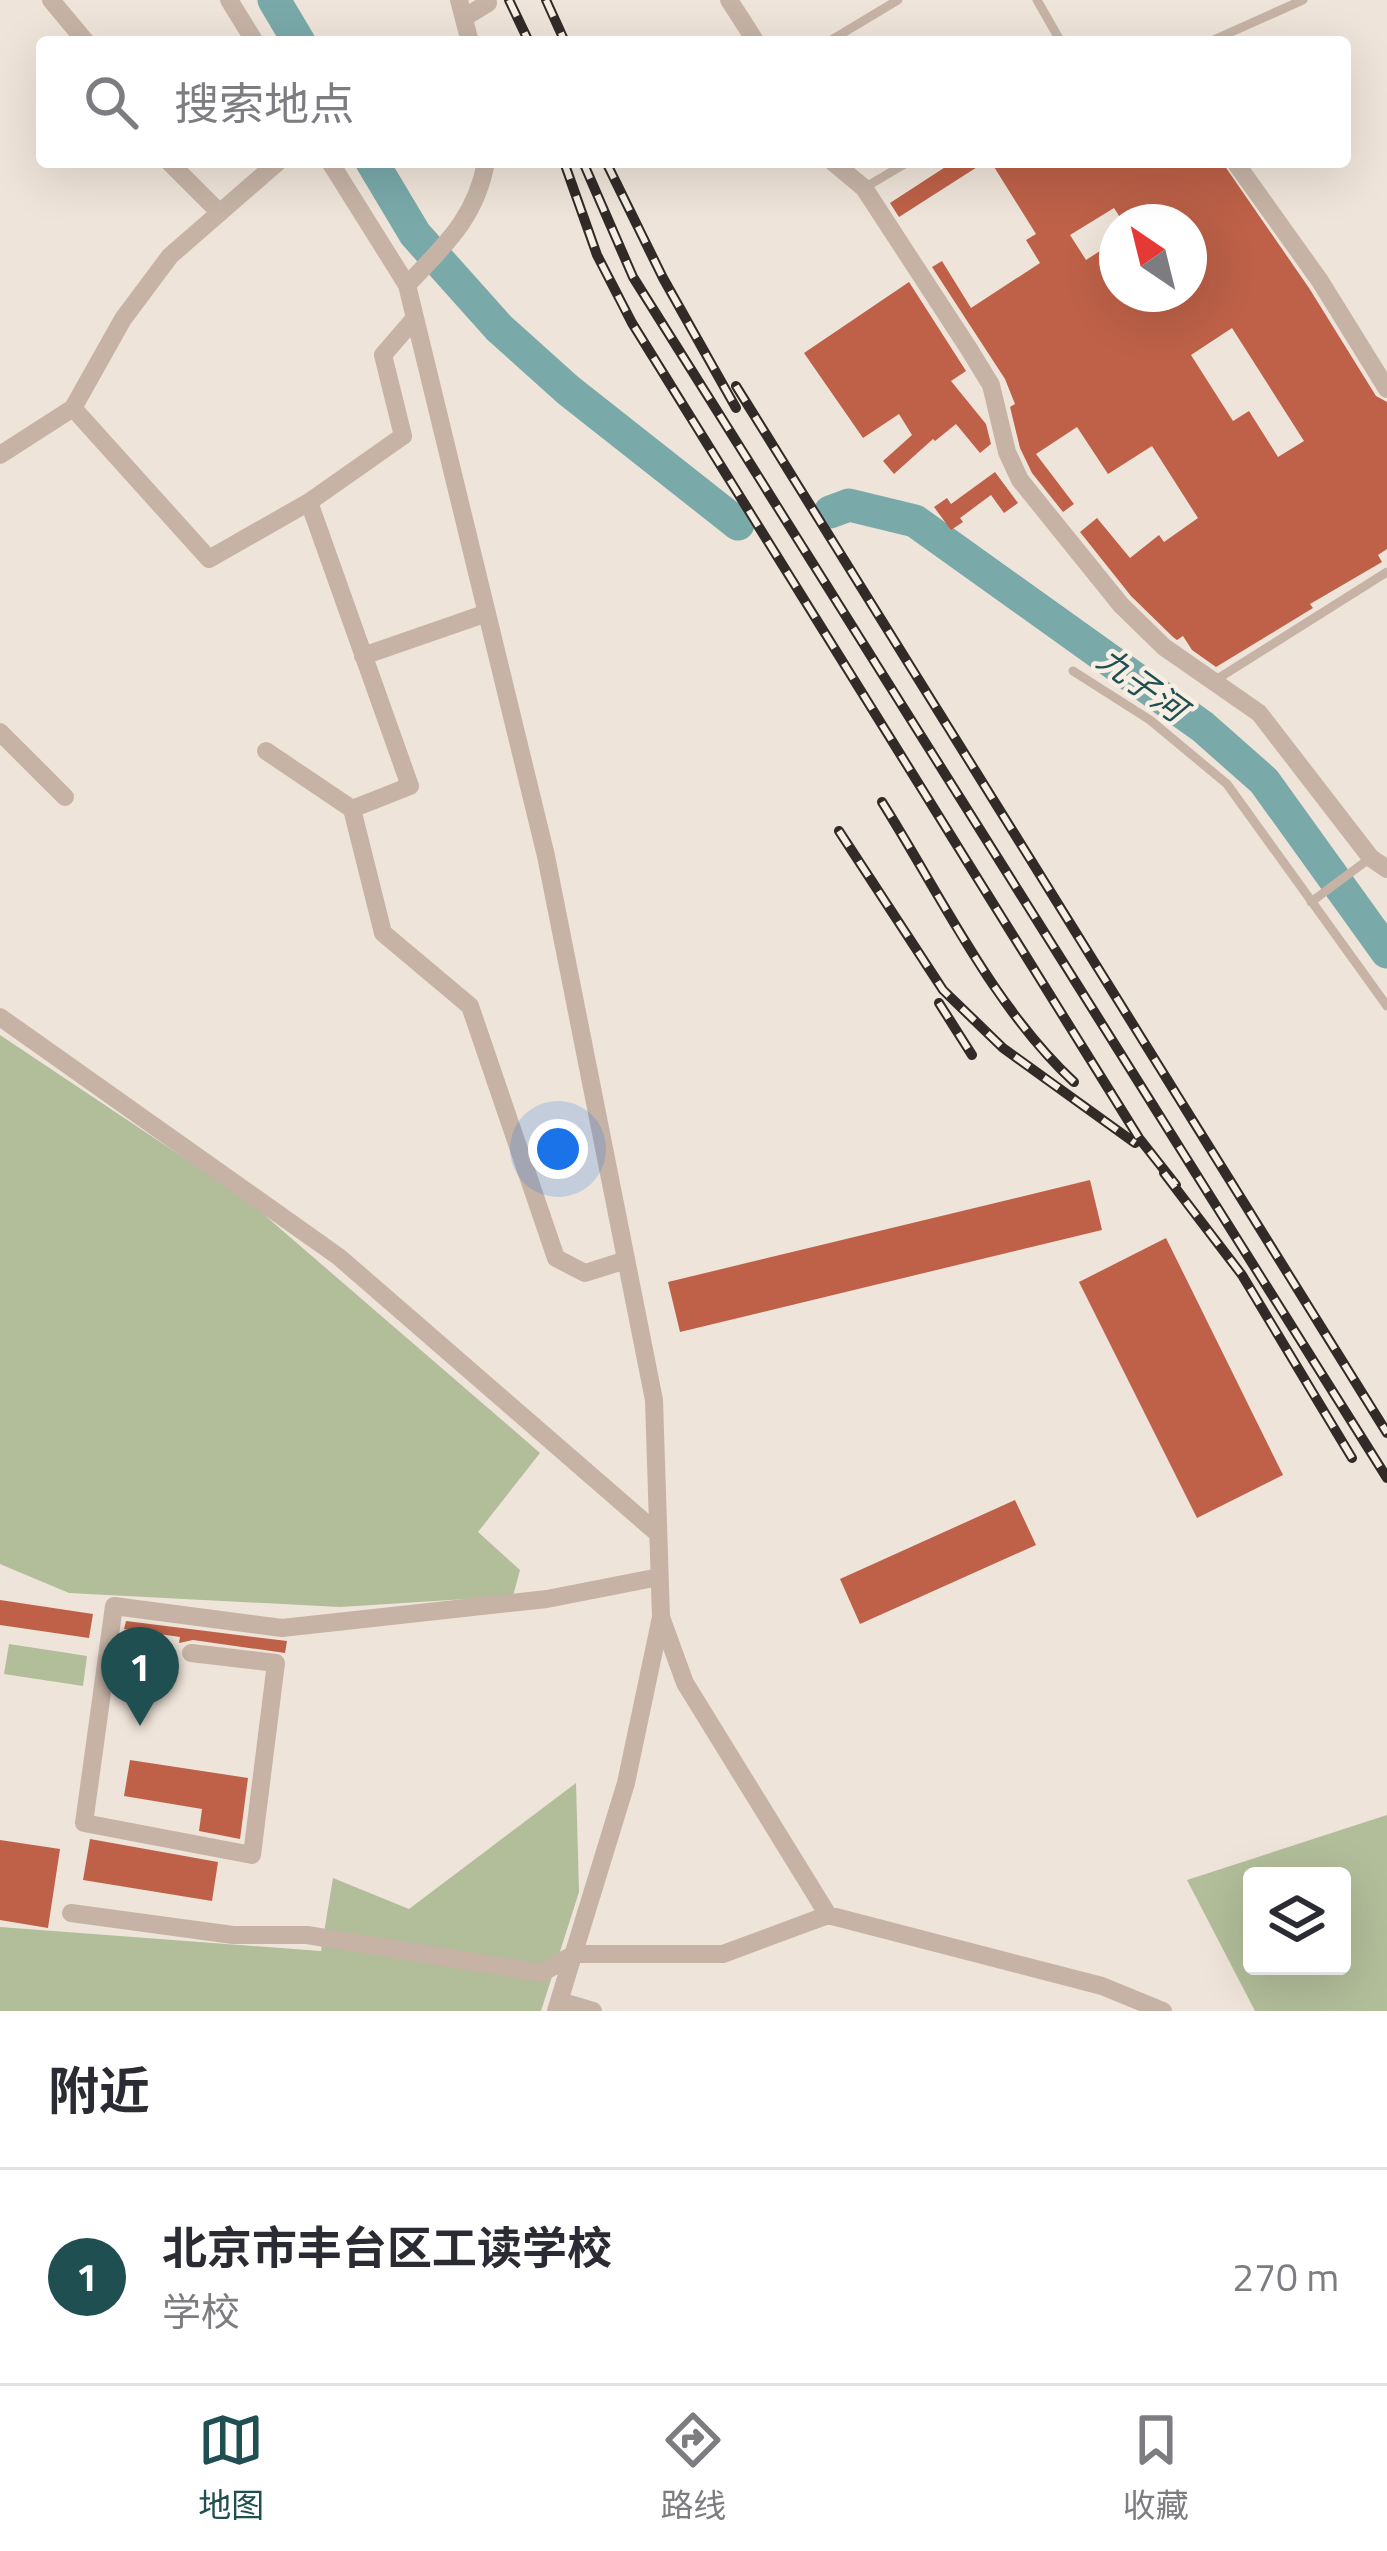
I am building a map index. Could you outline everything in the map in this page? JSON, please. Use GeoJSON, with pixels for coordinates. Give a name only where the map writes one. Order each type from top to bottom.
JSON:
{"type":"FeatureCollection","features":[{"type":"Feature","properties":{"kind":"street"},"geometry":{"type":"LineString","coordinates":[[51,0],[81,36]]}},
{"type":"Feature","properties":{"kind":"street"},"geometry":{"type":"LineString","coordinates":[[229,0],[251,36]]}},
{"type":"Feature","properties":{"kind":"street"},"geometry":{"type":"LineString","coordinates":[[729,0],[752,36]]}},
{"type":"Feature","properties":{"kind":"street"},"geometry":{"type":"LineString","coordinates":[[462,9],[488,3]]}},
{"type":"Feature","properties":{"kind":"street"},"geometry":{"type":"LineString","coordinates":[[175,168],[218,212]]}},
{"type":"Feature","properties":{"kind":"street"},"geometry":{"type":"LineString","coordinates":[[0,454],[73,407],[123,319],[170,256],[271,168]]}},
{"type":"Feature","properties":{"kind":"street"},"geometry":{"type":"LineString","coordinates":[[334,168],[408,285],[546,856],[654,1400],[661,1617],[626,1783],[557,2006],[593,2011]]}},
{"type":"Feature","properties":{"kind":"street"},"geometry":{"type":"LineString","coordinates":[[408,285],[462,227],[485,168]]}},
{"type":"Feature","properties":{"kind":"street"},"geometry":{"type":"LineString","coordinates":[[840,168],[864,188],[991,386],[1006,452],[1020,480],[1121,605],[1164,646],[1259,713],[1379,863]]}},
{"type":"Feature","properties":{"kind":"street"},"geometry":{"type":"LineString","coordinates":[[1238,168],[1320,281],[1387,389]]}},
{"type":"Feature","properties":{"kind":"street"},"geometry":{"type":"LineString","coordinates":[[73,407],[209,559],[309,502],[403,436],[383,355],[415,318]]}},
{"type":"Feature","properties":{"kind":"street"},"geometry":{"type":"LineString","coordinates":[[309,502],[410,786],[352,809]]}},
{"type":"Feature","properties":{"kind":"street"},"geometry":{"type":"LineString","coordinates":[[363,656],[487,613]]}},
{"type":"Feature","properties":{"kind":"street"},"geometry":{"type":"LineString","coordinates":[[0,732],[65,797]]}},
{"type":"Feature","properties":{"kind":"street"},"geometry":{"type":"LineString","coordinates":[[266,751],[352,809],[383,933],[470,1006],[556,1258],[585,1273],[626,1260]]}},
{"type":"Feature","properties":{"kind":"street"},"geometry":{"type":"LineString","coordinates":[[0,1018],[339,1257],[656,1532]]}},
{"type":"Feature","properties":{"kind":"street"},"geometry":{"type":"LineString","coordinates":[[190,1653],[276,1663],[252,1855],[84,1823],[114,1606],[282,1628],[547,1599],[659,1577]]}},
{"type":"Feature","properties":{"kind":"street"},"geometry":{"type":"LineString","coordinates":[[661,1617],[685,1683],[828,1915]]}},
{"type":"Feature","properties":{"kind":"street"},"geometry":{"type":"LineString","coordinates":[[71,1913],[233,1935],[307,1935],[542,1973],[574,1954],[723,1954],[828,1915],[1102,1986],[1163,2011]]}},
{"type":"Feature","properties":{"kind":"lane"},"geometry":{"type":"LineString","coordinates":[[838,36],[898,0]]}},
{"type":"Feature","properties":{"kind":"lane"},"geometry":{"type":"LineString","coordinates":[[1037,0],[1058,36]]}},
{"type":"Feature","properties":{"kind":"lane"},"geometry":{"type":"LineString","coordinates":[[1222,36],[1303,0]]}},
{"type":"Feature","properties":{"kind":"lane"},"geometry":{"type":"LineString","coordinates":[[864,188],[898,168]]}},
{"type":"Feature","properties":{"kind":"lane"},"geometry":{"type":"LineString","coordinates":[[1214,682],[1387,572]]}},
{"type":"Feature","properties":{"kind":"lane"},"geometry":{"type":"LineString","coordinates":[[1073,671],[1150,720],[1227,784],[1387,1006]]}},
{"type":"Feature","properties":{"kind":"lane"},"geometry":{"type":"LineString","coordinates":[[1311,902],[1379,863]]}},
{"type":"Feature","properties":{"kind":"green space"},"geometry":{"type":"Polygon","coordinates":[[[0,1035],[247,1200],[540,1453],[478,1532],[520,1570],[513,1596],[340,1607],[69,1593],[0,1564],[0,1035]]]}},
{"type":"Feature","properties":{"kind":"green space"},"geometry":{"type":"Polygon","coordinates":[[[9,1644],[87,1656],[83,1686],[4,1674],[9,1644]]]}},
{"type":"Feature","properties":{"kind":"green space"},"geometry":{"type":"Polygon","coordinates":[[[576,1783],[579,1892],[541,2011],[0,2011],[0,1927],[321,1951],[333,1878],[409,1909],[576,1783]]]}},
{"type":"Feature","properties":{"kind":"green space"},"geometry":{"type":"Polygon","coordinates":[[[1387,1815],[1387,2011],[1255,2011],[1187,1880],[1387,1815]]]}},
{"type":"Feature","properties":{"kind":"building"},"geometry":{"type":"Polygon","coordinates":[[[944,168],[976,168],[899,217],[890,203],[944,168]]]}},
{"type":"Feature","properties":{"kind":"building"},"geometry":{"type":"Polygon","coordinates":[[[995,168],[1226,168],[1376,396],[1387,402],[1387,549],[1378,555],[1382,562],[1216,667],[1192,650],[1183,636],[1173,637],[1131,596],[1080,532],[1097,518],[1130,558],[1159,535],[1164,542],[1198,518],[1152,446],[1108,474],[1077,427],[1036,454],[1074,504],[1063,512],[1032,473],[1020,448],[1010,407],[1015,404],[1005,379],[932,267],[942,261],[971,308],[1040,263],[1026,240],[1036,234],[995,168]],[[1232,328],[1191,355],[1233,421],[1249,411],[1278,457],[1304,441],[1232,328]]]}},
{"type":"Feature","properties":{"kind":"building"},"geometry":{"type":"Polygon","coordinates":[[[909,282],[966,371],[951,381],[986,424],[991,444],[980,453],[956,424],[894,474],[883,461],[912,435],[899,414],[863,438],[804,353],[909,282]]]}},
{"type":"Feature","properties":{"kind":"building"},"geometry":{"type":"Polygon","coordinates":[[[995,472],[1018,503],[1004,513],[991,495],[951,530],[934,507],[947,498],[951,504],[995,472]]]}},
{"type":"Feature","properties":{"kind":"building"},"geometry":{"type":"Polygon","coordinates":[[[1090,1180],[1102,1230],[680,1332],[668,1282],[1090,1180]]]}},
{"type":"Feature","properties":{"kind":"building"},"geometry":{"type":"Polygon","coordinates":[[[1166,1238],[1283,1475],[1197,1518],[1079,1282],[1166,1238]]]}},
{"type":"Feature","properties":{"kind":"building"},"geometry":{"type":"Polygon","coordinates":[[[1015,1500],[1036,1545],[860,1624],[840,1579],[1015,1500]]]}},
{"type":"Feature","properties":{"kind":"building"},"geometry":{"type":"Polygon","coordinates":[[[0,1600],[93,1614],[89,1638],[0,1625],[0,1600]]]}},
{"type":"Feature","properties":{"kind":"building"},"geometry":{"type":"Polygon","coordinates":[[[126,1621],[287,1641],[285,1653],[193,1640],[179,1643],[180,1637],[124,1629],[126,1621]]]}},
{"type":"Feature","properties":{"kind":"building"},"geometry":{"type":"Polygon","coordinates":[[[130,1760],[248,1778],[240,1839],[199,1831],[202,1809],[124,1796],[130,1760]]]}},
{"type":"Feature","properties":{"kind":"building"},"geometry":{"type":"Polygon","coordinates":[[[90,1839],[218,1862],[212,1901],[83,1880],[90,1839]]]}},
{"type":"Feature","properties":{"kind":"building"},"geometry":{"type":"Polygon","coordinates":[[[0,1840],[60,1849],[48,1928],[0,1920],[0,1840]]]}},
{"type":"Feature","properties":{"kind":"waterway","name":"九子河"},"geometry":{"type":"LineString","coordinates":[[274,0],[295,36]]}},
{"type":"Feature","properties":{"kind":"waterway","name":"九子河"},"geometry":{"type":"LineString","coordinates":[[376,168],[415,234],[499,328],[568,390],[738,524]]}},
{"type":"Feature","properties":{"kind":"waterway","name":"九子河"},"geometry":{"type":"LineString","coordinates":[[830,512],[849,505],[915,521],[1203,727],[1264,781],[1387,952]]}},
{"type":"Feature","properties":{"kind":"railway"},"geometry":{"type":"LineString","coordinates":[[509,0],[526,36]]}},
{"type":"Feature","properties":{"kind":"railway"},"geometry":{"type":"LineString","coordinates":[[546,0],[562,36]]}},
{"type":"Feature","properties":{"kind":"railway"},"geometry":{"type":"LineString","coordinates":[[566,168],[597,255],[632,323],[1139,1138],[1176,1185]]}},
{"type":"Feature","properties":{"kind":"railway"},"geometry":{"type":"LineString","coordinates":[[586,168],[633,277],[1387,1478]]}},
{"type":"Feature","properties":{"kind":"railway"},"geometry":{"type":"LineString","coordinates":[[609,168],[663,278],[736,408]]}},
{"type":"Feature","properties":{"kind":"railway"},"geometry":{"type":"LineString","coordinates":[[736,386],[1387,1433]]}},
{"type":"Feature","properties":{"kind":"railway"},"geometry":{"type":"LineString","coordinates":[[882,802],[993,985],[1074,1082]]}},
{"type":"Feature","properties":{"kind":"railway"},"geometry":{"type":"LineString","coordinates":[[839,831],[943,990],[1003,1048],[1135,1143]]}},
{"type":"Feature","properties":{"kind":"railway"},"geometry":{"type":"LineString","coordinates":[[939,1003],[972,1055]]}},
{"type":"Feature","properties":{"kind":"railway"},"geometry":{"type":"LineString","coordinates":[[1164,1173],[1242,1275],[1352,1458]]}},
{"type":"Feature","properties":{"kind":"place","name":"北京市丰台区工读学校"},"geometry":{"type":"Point","coordinates":[140,1726]}}]}
